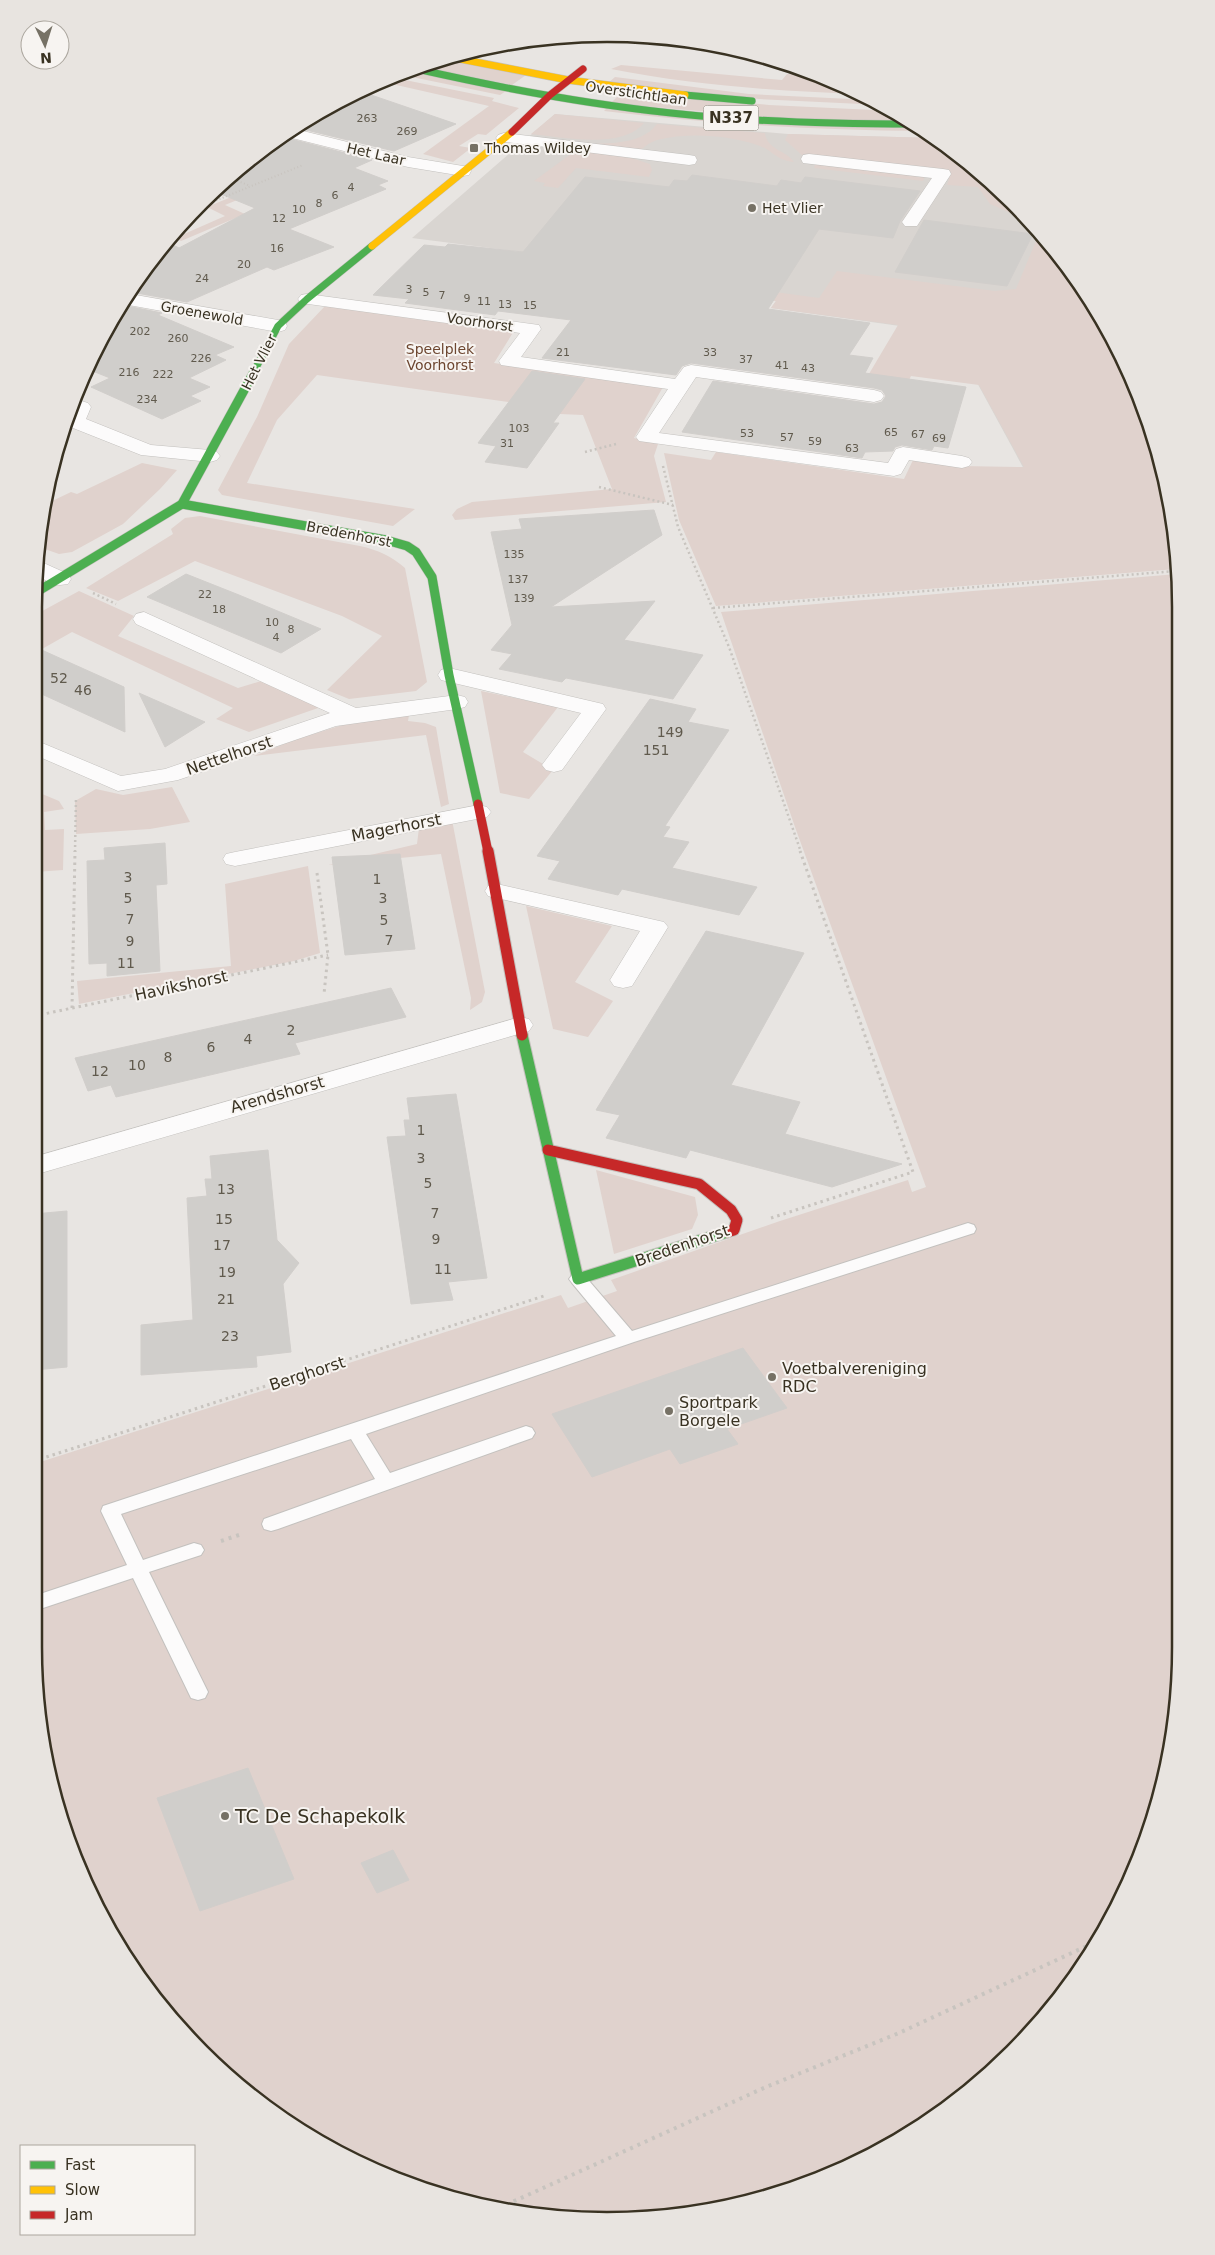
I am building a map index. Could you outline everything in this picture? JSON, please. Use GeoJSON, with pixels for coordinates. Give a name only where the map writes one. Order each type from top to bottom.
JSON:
{"type":"FeatureCollection","features":[{"type":"Feature","properties":{"kind":"street","name":"Overstichtlaan"},"geometry":{"type":"LineString","coordinates":[[467,60],[568,80],[655,92],[763,102]]}},
{"type":"Feature","properties":{"kind":"street","name":"Overstichtlaan"},"geometry":{"type":"LineString","coordinates":[[568,80],[583,69]]}},
{"type":"Feature","properties":{"kind":"street","name":"Overstichtlaan"},"geometry":{"type":"LineString","coordinates":[[429,71],[550,95],[680,115],[792,122],[899,124]]}},
{"type":"Feature","properties":{"kind":"street","name":"Het Vlier"},"geometry":{"type":"LineString","coordinates":[[43,588],[182,504],[210,456],[278,326],[307,299],[504,138],[568,80]]}},
{"type":"Feature","properties":{"kind":"street","name":"Het Laar"},"geometry":{"type":"LineString","coordinates":[[299,134],[408,162],[463,171]]}},
{"type":"Feature","properties":{"kind":"street"},"geometry":{"type":"LineString","coordinates":[[504,138],[689,160]]}},
{"type":"Feature","properties":{"kind":"street"},"geometry":{"type":"LineString","coordinates":[[809,159],[943,174],[911,222]]}},
{"type":"Feature","properties":{"kind":"street","name":"Voorhorst"},"geometry":{"type":"LineString","coordinates":[[307,299],[532,328],[508,362],[680,384]]}},
{"type":"Feature","properties":{"kind":"street","name":"Groenewold"},"geometry":{"type":"LineString","coordinates":[[134,300],[278,326]]}},
{"type":"Feature","properties":{"kind":"street"},"geometry":{"type":"LineString","coordinates":[[874,396],[691,371],[680,384],[646,437],[894,470],[903,453],[962,462]]}},
{"type":"Feature","properties":{"kind":"street"},"geometry":{"type":"LineString","coordinates":[[80,407],[75,422],[136,448],[148,451],[210,456]]}},
{"type":"Feature","properties":{"kind":"street","name":"Bredenhorst"},"geometry":{"type":"LineString","coordinates":[[182,504],[361,535],[407,546],[416,552],[432,577],[449,675],[457,702],[497,891],[520,1025],[548,1150],[578,1279],[734,1230],[737,1220],[731,1210],[699,1184],[548,1150]]}},
{"type":"Feature","properties":{"kind":"street"},"geometry":{"type":"LineString","coordinates":[[44,570],[60,579]]}},
{"type":"Feature","properties":{"kind":"street"},"geometry":{"type":"LineString","coordinates":[[144,619],[353,715]]}},
{"type":"Feature","properties":{"kind":"street"},"geometry":{"type":"LineString","coordinates":[[449,675],[595,708],[554,765]]}},
{"type":"Feature","properties":{"kind":"street","name":"Nettelhorst"},"geometry":{"type":"LineString","coordinates":[[42,750],[118,784],[170,776],[330,720],[353,715],[457,702]]}},
{"type":"Feature","properties":{"kind":"street","name":"Magerhorst"},"geometry":{"type":"LineString","coordinates":[[235,859],[479,812]]}},
{"type":"Feature","properties":{"kind":"street"},"geometry":{"type":"LineString","coordinates":[[497,891],[655,927],[623,980]]}},
{"type":"Feature","properties":{"kind":"street","name":"Arendshorst"},"geometry":{"type":"LineString","coordinates":[[42,1164],[520,1025]]}},
{"type":"Feature","properties":{"kind":"lane"},"geometry":{"type":"LineString","coordinates":[[198,1692],[110,1510],[355,1431],[628,1338],[968,1229]]}},
{"type":"Feature","properties":{"kind":"lane"},"geometry":{"type":"LineString","coordinates":[[578,1279],[628,1338]]}},
{"type":"Feature","properties":{"kind":"lane"},"geometry":{"type":"LineString","coordinates":[[355,1431],[386,1482]]}},
{"type":"Feature","properties":{"kind":"lane"},"geometry":{"type":"LineString","coordinates":[[271,1524],[526,1433]]}},
{"type":"Feature","properties":{"kind":"lane"},"geometry":{"type":"LineString","coordinates":[[42,1601],[194,1550]]}},
{"type":"Feature","properties":{"kind":"path"},"geometry":{"type":"LineString","coordinates":[[216,200],[347,147]]}},
{"type":"Feature","properties":{"kind":"path"},"geometry":{"type":"LineString","coordinates":[[238,181],[251,186]]}},
{"type":"Feature","properties":{"kind":"path"},"geometry":{"type":"LineString","coordinates":[[666,439],[660,452],[678,527],[714,608],[913,1172],[734,1230]]}},
{"type":"Feature","properties":{"kind":"path"},"geometry":{"type":"LineString","coordinates":[[599,487],[673,505]]}},
{"type":"Feature","properties":{"kind":"path"},"geometry":{"type":"LineString","coordinates":[[714,608],[1171,571]]}},
{"type":"Feature","properties":{"kind":"path"},"geometry":{"type":"LineString","coordinates":[[60,579],[144,619]]}},
{"type":"Feature","properties":{"kind":"path"},"geometry":{"type":"LineString","coordinates":[[72,1008],[74,798],[104,778]]}},
{"type":"Feature","properties":{"kind":"path"},"geometry":{"type":"LineString","coordinates":[[314,843],[328,955],[324,994]]}},
{"type":"Feature","properties":{"kind":"path","name":"Havikshorst"},"geometry":{"type":"LineString","coordinates":[[42,1014],[328,955]]}},
{"type":"Feature","properties":{"kind":"path","name":"Berghorst"},"geometry":{"type":"LineString","coordinates":[[42,1458],[562,1290],[578,1279]]}},
{"type":"Feature","properties":{"kind":"path"},"geometry":{"type":"LineString","coordinates":[[194,1550],[271,1524]]}},
{"type":"Feature","properties":{"kind":"path"},"geometry":{"type":"LineString","coordinates":[[508,2204],[766,2086],[899,2033],[1087,1946]]}},
{"type":"Feature","properties":{"kind":"shaded area"},"geometry":{"type":"Polygon","coordinates":[[[555,114],[788,134],[920,138],[951,159],[1007,208],[1056,264],[1097,325],[1114,358],[1143,426],[1162,497],[1168,533],[1056,528],[950,333],[771,308],[776,301],[615,278],[623,265],[412,238],[555,114]]]}},
{"type":"Feature","properties":{"kind":"green space"},"geometry":{"type":"Polygon","coordinates":[[[460,62],[526,75],[512,85],[435,70],[460,62]]]}},
{"type":"Feature","properties":{"kind":"green space"},"geometry":{"type":"Polygon","coordinates":[[[621,65],[782,80],[787,74],[795,74],[840,93],[734,86],[642,75],[611,69],[621,65]]]}},
{"type":"Feature","properties":{"kind":"green space"},"geometry":{"type":"Polygon","coordinates":[[[422,73],[506,91],[500,95],[413,77],[422,73]]]}},
{"type":"Feature","properties":{"kind":"green space"},"geometry":{"type":"Polygon","coordinates":[[[615,77],[749,94],[853,99],[863,104],[759,99],[608,83],[615,77]]]}},
{"type":"Feature","properties":{"kind":"green space"},"geometry":{"type":"Polygon","coordinates":[[[406,80],[494,98],[492,101],[519,108],[486,135],[478,134],[459,146],[471,148],[453,162],[423,154],[489,106],[394,85],[406,80]]]}},
{"type":"Feature","properties":{"kind":"green space"},"geometry":{"type":"Polygon","coordinates":[[[604,88],[769,105],[875,110],[896,122],[796,120],[611,103],[619,95],[599,93],[604,88]]]}},
{"type":"Feature","properties":{"kind":"green space"},"geometry":{"type":"Polygon","coordinates":[[[606,109],[676,117],[903,126],[910,131],[803,128],[723,123],[604,111],[606,109]]]}},
{"type":"Feature","properties":{"kind":"green space"},"geometry":{"type":"Polygon","coordinates":[[[555,114],[644,123],[634,131],[621,137],[606,139],[574,139],[531,134],[555,114]]]}},
{"type":"Feature","properties":{"kind":"green space"},"geometry":{"type":"Polygon","coordinates":[[[657,124],[765,133],[769,143],[794,162],[783,160],[760,146],[722,137],[696,135],[657,140],[638,152],[575,144],[630,140],[641,137],[657,124]]]}},
{"type":"Feature","properties":{"kind":"green space"},"geometry":{"type":"Polygon","coordinates":[[[788,134],[920,138],[941,152],[939,153],[951,159],[980,183],[1012,214],[990,204],[978,187],[947,185],[951,173],[803,156],[785,140],[788,134]]]}},
{"type":"Feature","properties":{"kind":"green space"},"geometry":{"type":"Polygon","coordinates":[[[575,151],[625,156],[650,164],[652,170],[649,177],[576,168],[558,188],[543,186],[545,183],[534,181],[575,151]]]}},
{"type":"Feature","properties":{"kind":"green space"},"geometry":{"type":"Polygon","coordinates":[[[337,153],[346,155],[225,205],[245,214],[181,241],[179,240],[184,234],[225,216],[208,208],[337,153]]]}},
{"type":"Feature","properties":{"kind":"green space"},"geometry":{"type":"Polygon","coordinates":[[[816,162],[926,174],[923,181],[814,168],[816,162]]]}},
{"type":"Feature","properties":{"kind":"green space"},"geometry":{"type":"Polygon","coordinates":[[[1036,240],[1056,264],[1097,325],[1114,358],[1143,426],[1162,497],[1171,569],[716,606],[679,520],[664,453],[711,460],[716,452],[904,479],[913,460],[960,466],[1024,467],[979,385],[911,376],[904,390],[863,384],[898,325],[771,308],[776,301],[615,278],[620,271],[819,298],[837,271],[995,291],[1016,289],[1036,240]]]}},
{"type":"Feature","properties":{"kind":"green space","name":"Speelplek Voorhorst"},"geometry":{"type":"Polygon","coordinates":[[[326,305],[514,331],[494,363],[663,387],[634,438],[658,444],[654,456],[666,502],[455,520],[452,515],[457,509],[472,502],[612,489],[583,415],[560,414],[558,409],[317,375],[277,420],[247,483],[415,509],[393,526],[222,495],[218,490],[257,417],[289,344],[326,305]]]}},
{"type":"Feature","properties":{"kind":"green space"},"geometry":{"type":"Polygon","coordinates":[[[142,463],[177,470],[123,524],[72,552],[59,554],[46,549],[52,501],[71,492],[77,494],[142,463]]]}},
{"type":"Feature","properties":{"kind":"green space"},"geometry":{"type":"Polygon","coordinates":[[[200,516],[360,546],[373,549],[395,560],[405,568],[427,682],[416,691],[349,699],[327,690],[382,636],[342,616],[195,561],[118,601],[86,588],[173,534],[171,529],[185,518],[200,516]]]}},
{"type":"Feature","properties":{"kind":"green space","name":"Voetbalvereniging RDC"},"geometry":{"type":"Polygon","coordinates":[[[1171,574],[1172,1648],[1168,1721],[1162,1758],[1143,1829],[1114,1897],[1097,1930],[1056,1991],[1032,2020],[1007,2047],[951,2096],[890,2137],[857,2154],[789,2183],[754,2193],[718,2202],[644,2211],[571,2211],[534,2208],[497,2202],[426,2183],[358,2154],[325,2137],[264,2096],[208,2047],[159,1991],[138,1961],[118,1930],[86,1864],[72,1829],[53,1758],[47,1721],[42,1648],[42,1461],[561,1295],[568,1308],[617,1291],[611,1280],[780,1221],[908,1180],[912,1192],[926,1187],[795,827],[721,612],[1171,574]]]}},
{"type":"Feature","properties":{"kind":"green space"},"geometry":{"type":"Polygon","coordinates":[[[79,591],[134,616],[118,636],[238,688],[261,681],[321,707],[249,732],[216,719],[233,708],[72,632],[42,649],[42,611],[79,591]]]}},
{"type":"Feature","properties":{"kind":"green space"},"geometry":{"type":"Polygon","coordinates":[[[481,691],[558,707],[523,752],[553,770],[529,799],[500,793],[481,691]]]}},
{"type":"Feature","properties":{"kind":"green space"},"geometry":{"type":"Polygon","coordinates":[[[409,715],[408,721],[425,723],[436,727],[449,804],[441,807],[426,735],[254,756],[294,740],[349,723],[409,715]]]}},
{"type":"Feature","properties":{"kind":"green space"},"geometry":{"type":"Polygon","coordinates":[[[172,787],[190,822],[150,829],[76,834],[75,801],[96,789],[123,795],[172,787]]]}},
{"type":"Feature","properties":{"kind":"green space"},"geometry":{"type":"Polygon","coordinates":[[[42,794],[59,801],[64,809],[44,812],[45,830],[64,829],[63,870],[42,872],[42,794]]]}},
{"type":"Feature","properties":{"kind":"green space"},"geometry":{"type":"Polygon","coordinates":[[[452,820],[485,992],[482,1002],[470,1010],[471,998],[441,854],[328,865],[417,844],[419,828],[452,820]]]}},
{"type":"Feature","properties":{"kind":"green space"},"geometry":{"type":"Polygon","coordinates":[[[308,866],[320,953],[294,961],[79,1004],[77,981],[231,966],[225,884],[308,866]]]}},
{"type":"Feature","properties":{"kind":"green space"},"geometry":{"type":"Polygon","coordinates":[[[526,906],[612,926],[575,982],[613,1001],[588,1037],[553,1029],[526,906]]]}},
{"type":"Feature","properties":{"kind":"green space"},"geometry":{"type":"Polygon","coordinates":[[[596,1170],[695,1197],[698,1215],[692,1229],[614,1254],[596,1170]]]}},
{"type":"Feature","properties":{"kind":"building"},"geometry":{"type":"Polygon","coordinates":[[[371,95],[456,124],[394,151],[306,130],[325,118],[371,95]]]}},
{"type":"Feature","properties":{"kind":"building"},"geometry":{"type":"Polygon","coordinates":[[[292,139],[372,160],[354,168],[388,181],[378,185],[386,189],[289,229],[334,247],[274,270],[267,267],[187,302],[138,293],[174,246],[179,248],[255,208],[222,195],[264,159],[292,139]]]}},
{"type":"Feature","properties":{"kind":"building"},"geometry":{"type":"Polygon","coordinates":[[[692,175],[777,186],[781,180],[801,183],[805,177],[920,191],[900,221],[893,238],[819,229],[768,309],[870,323],[849,355],[873,358],[865,373],[966,387],[948,448],[934,446],[932,450],[902,445],[895,447],[893,451],[865,452],[862,458],[682,432],[713,381],[874,404],[882,402],[886,396],[882,390],[874,388],[691,363],[682,366],[676,375],[542,358],[571,320],[498,311],[495,315],[405,303],[409,299],[373,295],[424,245],[445,247],[448,244],[523,252],[585,177],[669,187],[674,180],[687,181],[692,175]]]}},
{"type":"Feature","properties":{"kind":"building"},"geometry":{"type":"Polygon","coordinates":[[[924,220],[1032,235],[1007,286],[895,272],[924,220]]]}},
{"type":"Feature","properties":{"kind":"building"},"geometry":{"type":"Polygon","coordinates":[[[130,307],[162,313],[158,315],[234,347],[215,355],[226,360],[189,378],[210,387],[190,396],[201,401],[162,419],[91,387],[110,378],[95,372],[118,325],[130,307]]]}},
{"type":"Feature","properties":{"kind":"building"},"geometry":{"type":"Polygon","coordinates":[[[532,371],[585,379],[553,423],[559,423],[527,468],[485,462],[496,446],[478,443],[532,371]]]}},
{"type":"Feature","properties":{"kind":"building"},"geometry":{"type":"Polygon","coordinates":[[[654,510],[662,535],[551,607],[655,601],[624,640],[703,655],[673,699],[566,678],[562,682],[499,669],[512,654],[491,650],[512,625],[491,532],[522,529],[519,519],[654,510]]]}},
{"type":"Feature","properties":{"kind":"building"},"geometry":{"type":"Polygon","coordinates":[[[186,574],[321,629],[281,653],[147,597],[186,574]]]}},
{"type":"Feature","properties":{"kind":"building"},"geometry":{"type":"Polygon","coordinates":[[[42,650],[124,687],[125,732],[42,694],[42,650]]]}},
{"type":"Feature","properties":{"kind":"building"},"geometry":{"type":"Polygon","coordinates":[[[139,693],[205,722],[165,747],[139,693]]]}},
{"type":"Feature","properties":{"kind":"building"},"geometry":{"type":"Polygon","coordinates":[[[650,699],[696,709],[688,722],[729,730],[665,826],[670,827],[663,837],[689,842],[672,868],[757,887],[739,915],[622,889],[618,895],[548,879],[560,861],[537,856],[650,699]]]}},
{"type":"Feature","properties":{"kind":"building"},"geometry":{"type":"Polygon","coordinates":[[[165,843],[167,884],[156,885],[160,971],[107,976],[107,963],[89,964],[87,861],[105,860],[104,848],[165,843]]]}},
{"type":"Feature","properties":{"kind":"building"},"geometry":{"type":"Polygon","coordinates":[[[400,854],[415,949],[345,955],[332,857],[400,854]]]}},
{"type":"Feature","properties":{"kind":"building"},"geometry":{"type":"Polygon","coordinates":[[[706,931],[804,953],[731,1085],[800,1102],[785,1134],[902,1164],[832,1187],[690,1150],[686,1158],[606,1138],[620,1115],[596,1110],[706,931]]]}},
{"type":"Feature","properties":{"kind":"building"},"geometry":{"type":"Polygon","coordinates":[[[391,988],[406,1017],[295,1043],[300,1054],[116,1097],[111,1085],[88,1091],[75,1058],[391,988]]]}},
{"type":"Feature","properties":{"kind":"building"},"geometry":{"type":"Polygon","coordinates":[[[456,1094],[487,1278],[448,1282],[453,1300],[411,1304],[387,1137],[406,1136],[404,1120],[410,1120],[407,1098],[456,1094]]]}},
{"type":"Feature","properties":{"kind":"building"},"geometry":{"type":"Polygon","coordinates":[[[268,1150],[277,1240],[299,1263],[283,1284],[291,1352],[256,1356],[257,1367],[141,1375],[141,1325],[193,1320],[187,1198],[207,1196],[205,1179],[212,1179],[210,1156],[268,1150]]]}},
{"type":"Feature","properties":{"kind":"building"},"geometry":{"type":"Polygon","coordinates":[[[67,1211],[67,1367],[42,1369],[42,1213],[67,1211]]]}},
{"type":"Feature","properties":{"kind":"building","name":"Sportpark Borgele"},"geometry":{"type":"Polygon","coordinates":[[[743,1348],[787,1408],[727,1429],[738,1444],[680,1464],[670,1449],[592,1477],[552,1414],[743,1348]]]}},
{"type":"Feature","properties":{"kind":"building"},"geometry":{"type":"Polygon","coordinates":[[[248,1768],[294,1879],[200,1911],[157,1798],[248,1768]]]}},
{"type":"Feature","properties":{"kind":"building"},"geometry":{"type":"Polygon","coordinates":[[[393,1850],[409,1880],[377,1893],[361,1863],[393,1850]]]}},
{"type":"Feature","properties":{"kind":"traffic: fast"},"geometry":{"type":"LineString","coordinates":[[428,71],[562,98],[672,114],[786,122],[899,124]]}},
{"type":"Feature","properties":{"kind":"traffic: fast"},"geometry":{"type":"LineString","coordinates":[[685,95],[752,101]]}},
{"type":"Feature","properties":{"kind":"traffic: fast"},"geometry":{"type":"LineString","coordinates":[[43,588],[182,504],[210,456],[278,326],[307,299],[372,246]]}},
{"type":"Feature","properties":{"kind":"traffic: fast"},"geometry":{"type":"LineString","coordinates":[[182,504],[386,540],[407,546],[416,552],[432,577],[449,675],[478,804]]}},
{"type":"Feature","properties":{"kind":"traffic: fast"},"geometry":{"type":"LineString","coordinates":[[522,1035],[578,1279],[727,1232]]}},
{"type":"Feature","properties":{"kind":"traffic: slow"},"geometry":{"type":"LineString","coordinates":[[467,60],[568,80],[685,95]]}},
{"type":"Feature","properties":{"kind":"traffic: slow"},"geometry":{"type":"LineString","coordinates":[[372,246],[512,132]]}},
{"type":"Feature","properties":{"kind":"traffic: jam"},"geometry":{"type":"LineString","coordinates":[[512,132],[550,95],[583,69]]}},
{"type":"Feature","properties":{"kind":"traffic: jam"},"geometry":{"type":"LineString","coordinates":[[478,804],[497,891],[522,1035]]}},
{"type":"Feature","properties":{"kind":"traffic: jam"},"geometry":{"type":"LineString","coordinates":[[548,1150],[699,1184],[731,1210],[737,1220],[734,1230],[727,1232]]}},
{"type":"Feature","properties":{"kind":"place","name":"Thomas Wildey"},"geometry":{"type":"Point","coordinates":[474,148]}},
{"type":"Feature","properties":{"kind":"place","name":"Het Vlier"},"geometry":{"type":"Point","coordinates":[752,208]}},
{"type":"Feature","properties":{"kind":"place","name":"Voetbalvereniging RDC"},"geometry":{"type":"Point","coordinates":[772,1377]}},
{"type":"Feature","properties":{"kind":"place","name":"Sportpark Borgele"},"geometry":{"type":"Point","coordinates":[669,1411]}},
{"type":"Feature","properties":{"kind":"place","name":"TC De Schapekolk"},"geometry":{"type":"Point","coordinates":[225,1816]}}]}
